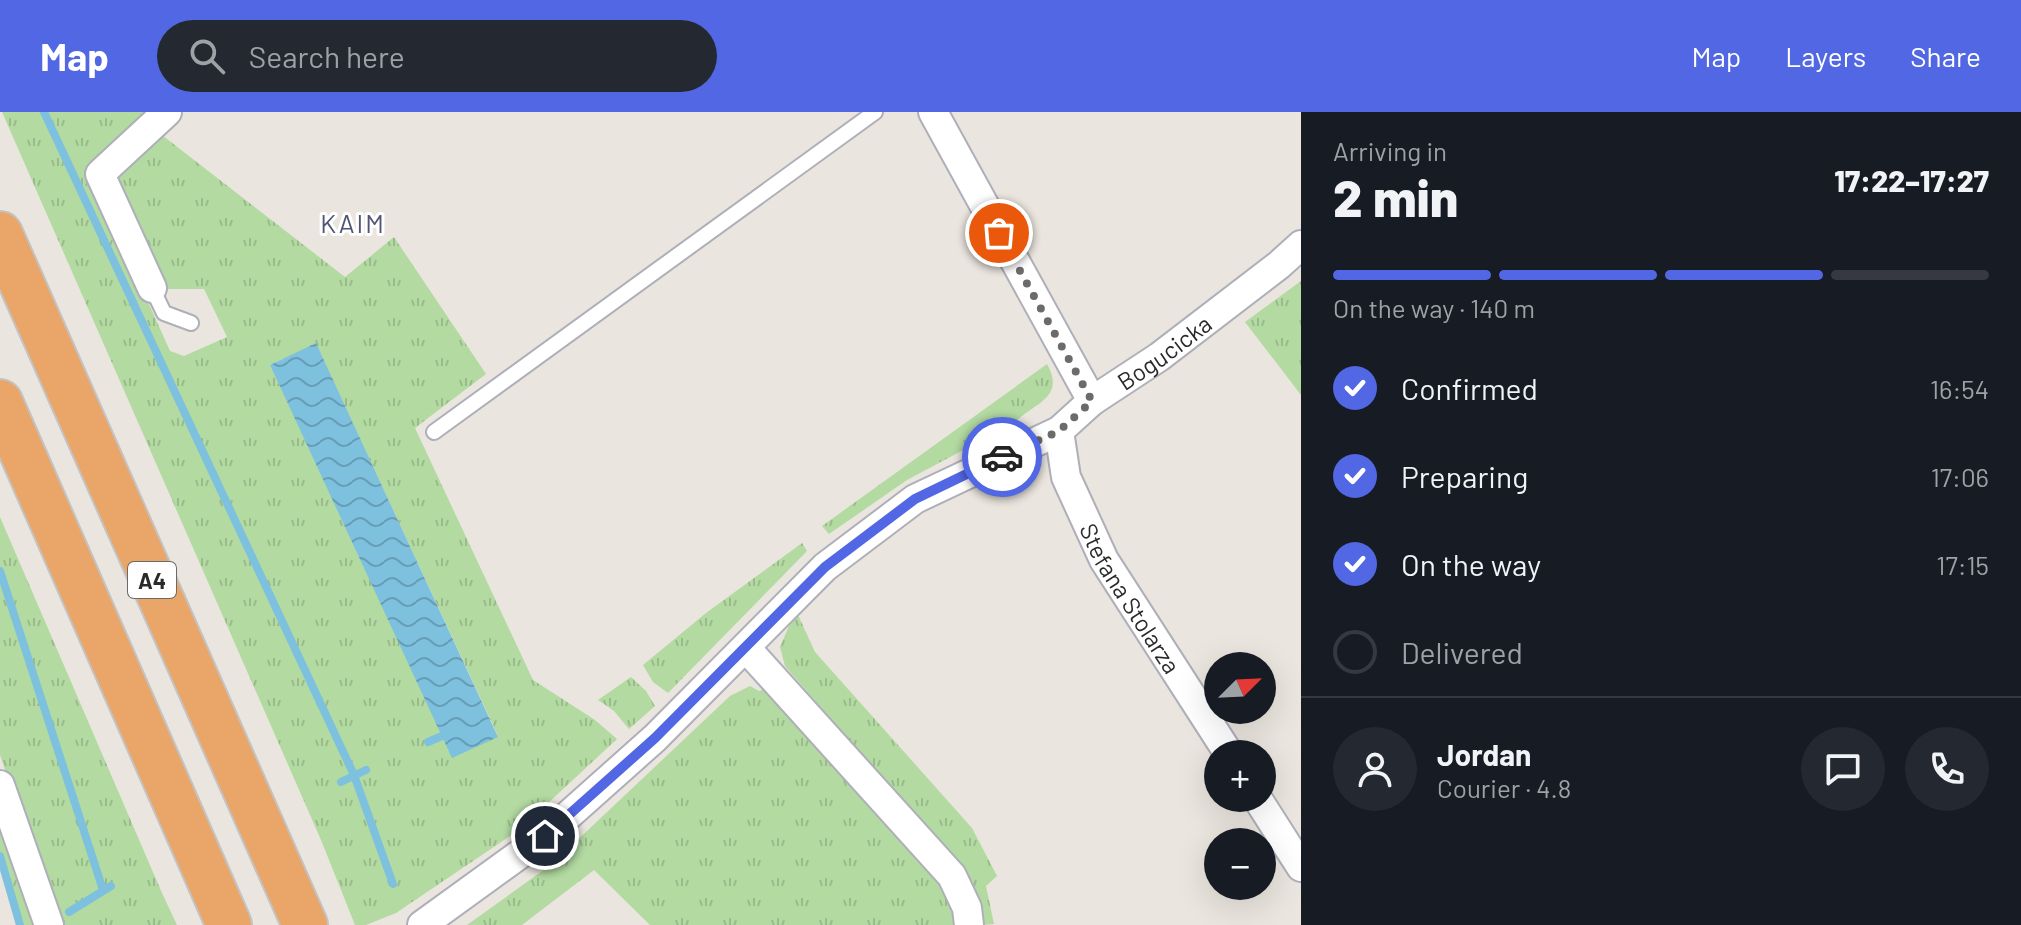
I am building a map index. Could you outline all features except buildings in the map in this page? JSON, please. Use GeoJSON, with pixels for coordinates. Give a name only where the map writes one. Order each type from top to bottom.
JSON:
{"type":"FeatureCollection","features":[{"type":"Feature","properties":{"kind":"highway","name":"A4"},"geometry":{"type":"LineString","coordinates":[[0,234],[305,925]]}},
{"type":"Feature","properties":{"kind":"highway"},"geometry":{"type":"LineString","coordinates":[[0,402],[229,925]]}},
{"type":"Feature","properties":{"kind":"street"},"geometry":{"type":"LineString","coordinates":[[152,288],[100,174],[167,112]]}},
{"type":"Feature","properties":{"kind":"street"},"geometry":{"type":"LineString","coordinates":[[933,112],[1092,401]]}},
{"type":"Feature","properties":{"kind":"street","name":"Bogucicka"},"geometry":{"type":"LineString","coordinates":[[422,925],[545,836],[655,738],[825,567],[915,499],[1059,431],[1092,401],[1159,357],[1301,245]]}},
{"type":"Feature","properties":{"kind":"street","name":"Stefana Stolarza"},"geometry":{"type":"LineString","coordinates":[[1059,431],[1066,477],[1104,560],[1220,740]]}},
{"type":"Feature","properties":{"kind":"street"},"geometry":{"type":"LineString","coordinates":[[746,648],[952,876],[967,908],[969,925]]}},
{"type":"Feature","properties":{"kind":"street"},"geometry":{"type":"LineString","coordinates":[[0,785],[49,925]]}},
{"type":"Feature","properties":{"kind":"street"},"geometry":{"type":"LineString","coordinates":[[1266,812],[1301,867]]}},
{"type":"Feature","properties":{"kind":"lane"},"geometry":{"type":"LineString","coordinates":[[434,432],[875,112]]}},
{"type":"Feature","properties":{"kind":"lane"},"geometry":{"type":"LineString","coordinates":[[152,288],[164,313],[191,323]]}},
{"type":"Feature","properties":{"kind":"green space"},"geometry":{"type":"Polygon","coordinates":[[[2,112],[154,112],[88,168],[170,351],[184,356],[227,337],[204,289],[164,289],[110,172],[158,132],[345,277],[394,237],[486,374],[415,428],[533,680],[595,720],[617,739],[519,830],[396,913],[366,925],[355,925],[321,840],[2,112]],[[316,344],[270,365],[498,736],[316,344]]]}},
{"type":"Feature","properties":{"kind":"green space"},"geometry":{"type":"Polygon","coordinates":[[[1301,281],[1301,395],[1245,322],[1301,281]]]}},
{"type":"Feature","properties":{"kind":"green space"},"geometry":{"type":"Polygon","coordinates":[[[1047,364],[1052,375],[1050,392],[1014,423],[907,480],[829,534],[822,526],[1047,364]]]}},
{"type":"Feature","properties":{"kind":"green space"},"geometry":{"type":"Polygon","coordinates":[[[0,517],[177,925],[59,925],[0,755],[0,517]]]}},
{"type":"Feature","properties":{"kind":"green space"},"geometry":{"type":"Polygon","coordinates":[[[802,543],[807,551],[668,693],[653,682],[643,665],[706,613],[802,543]]]}},
{"type":"Feature","properties":{"kind":"green space"},"geometry":{"type":"Polygon","coordinates":[[[798,615],[815,652],[972,828],[997,876],[986,886],[994,924],[982,925],[958,866],[785,666],[780,647],[789,626],[798,615]]]}},
{"type":"Feature","properties":{"kind":"green space"},"geometry":{"type":"Polygon","coordinates":[[[631,677],[646,691],[655,706],[629,729],[614,711],[598,700],[631,677]]]}},
{"type":"Feature","properties":{"kind":"green space"},"geometry":{"type":"Polygon","coordinates":[[[750,686],[759,691],[766,688],[940,879],[956,925],[650,925],[594,870],[522,925],[467,925],[552,864],[730,696],[750,686]]]}},
{"type":"Feature","properties":{"kind":"green space"},"geometry":{"type":"Polygon","coordinates":[[[0,815],[38,925],[20,925],[0,856],[0,815]]]}},
{"type":"Feature","properties":{"kind":"water"},"geometry":{"type":"Polygon","coordinates":[[[316,343],[498,737],[452,758],[270,365],[316,343]]]}},
{"type":"Feature","properties":{"kind":"waterway"},"geometry":{"type":"LineString","coordinates":[[44,112],[354,775],[393,884]]}},
{"type":"Feature","properties":{"kind":"waterway"},"geometry":{"type":"LineString","coordinates":[[0,571],[103,890]]}},
{"type":"Feature","properties":{"kind":"waterway"},"geometry":{"type":"LineString","coordinates":[[428,742],[442,736]]}},
{"type":"Feature","properties":{"kind":"waterway"},"geometry":{"type":"LineString","coordinates":[[341,782],[366,770]]}},
{"type":"Feature","properties":{"kind":"waterway"},"geometry":{"type":"LineString","coordinates":[[0,856],[20,925]]}},
{"type":"Feature","properties":{"kind":"waterway"},"geometry":{"type":"LineString","coordinates":[[69,912],[111,886]]}},
{"type":"Feature","properties":{"kind":"way so far"},"geometry":{"type":"LineString","coordinates":[[999,233],[1092,401],[1059,431],[1002,457]]}},
{"type":"Feature","properties":{"kind":"district","name":"KAIM"},"geometry":{"type":"Point","coordinates":[353,222]}},
{"type":"Feature","properties":{"kind":"route"},"geometry":{"type":"LineString","coordinates":[[545,836],[655,738],[825,567],[915,499],[1002,457]]}}]}
